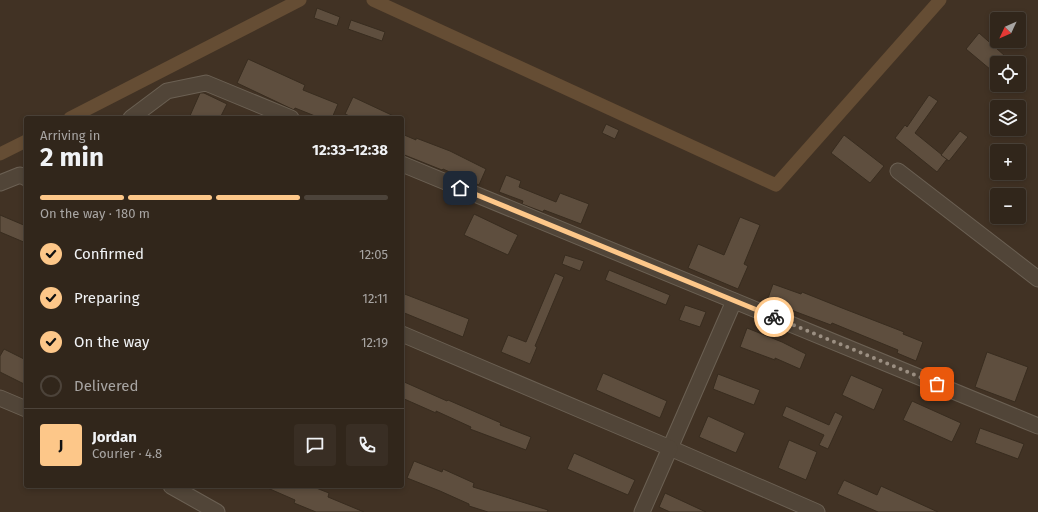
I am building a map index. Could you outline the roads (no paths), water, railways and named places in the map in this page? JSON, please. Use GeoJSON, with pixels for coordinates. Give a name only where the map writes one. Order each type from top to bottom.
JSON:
{"type":"FeatureCollection","features":[{"type":"Feature","properties":{"kind":"street"},"geometry":{"type":"LineString","coordinates":[[134,116],[167,91],[206,83],[285,116]]}},
{"type":"Feature","properties":{"kind":"street"},"geometry":{"type":"LineString","coordinates":[[404,165],[1038,426]]}},
{"type":"Feature","properties":{"kind":"street"},"geometry":{"type":"LineString","coordinates":[[898,171],[1038,280]]}},
{"type":"Feature","properties":{"kind":"street"},"geometry":{"type":"LineString","coordinates":[[0,183],[20,175],[24,177]]}},
{"type":"Feature","properties":{"kind":"street"},"geometry":{"type":"LineString","coordinates":[[642,512],[734,301]]}},
{"type":"Feature","properties":{"kind":"street"},"geometry":{"type":"LineString","coordinates":[[404,335],[817,512]]}},
{"type":"Feature","properties":{"kind":"street"},"geometry":{"type":"LineString","coordinates":[[0,398],[24,408]]}},
{"type":"Feature","properties":{"kind":"street"},"geometry":{"type":"LineString","coordinates":[[175,488],[217,512]]}},
{"type":"Feature","properties":{"kind":"waterway"},"geometry":{"type":"LineString","coordinates":[[74,116],[300,0]]}},
{"type":"Feature","properties":{"kind":"waterway"},"geometry":{"type":"LineString","coordinates":[[373,0],[776,185],[940,0]]}},
{"type":"Feature","properties":{"kind":"waterway"},"geometry":{"type":"LineString","coordinates":[[0,154],[24,142]]}}]}
